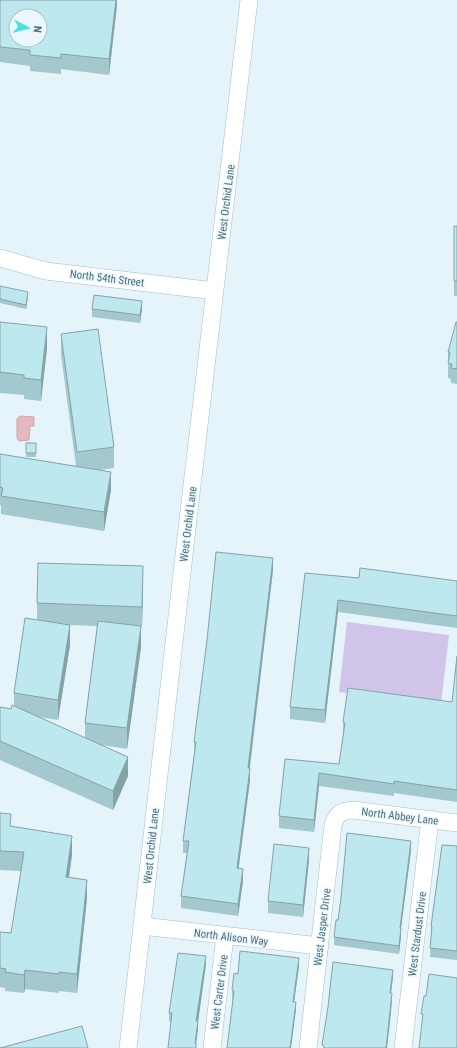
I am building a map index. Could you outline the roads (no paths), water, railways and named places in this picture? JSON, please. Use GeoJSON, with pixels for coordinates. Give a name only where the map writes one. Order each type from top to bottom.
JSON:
{"type":"FeatureCollection","features":[{"type":"Feature","properties":{"kind":"street","name":"West Orchid Lane"},"geometry":{"type":"LineString","coordinates":[[128,1048],[249,0]]}},
{"type":"Feature","properties":{"kind":"street","name":"North 54th Street"},"geometry":{"type":"LineString","coordinates":[[0,258],[46,271],[215,291]]}},
{"type":"Feature","properties":{"kind":"street","name":"North Abbey Lane"},"geometry":{"type":"LineString","coordinates":[[343,810],[457,823]]}},
{"type":"Feature","properties":{"kind":"street","name":"West Jasper Drive"},"geometry":{"type":"LineString","coordinates":[[308,1048],[333,825],[336,818],[343,810]]}},
{"type":"Feature","properties":{"kind":"street","name":"West Stardust Drive"},"geometry":{"type":"LineString","coordinates":[[403,1048],[430,819]]}},
{"type":"Feature","properties":{"kind":"street","name":"North Alison Way"},"geometry":{"type":"LineString","coordinates":[[142,926],[320,946]]}},
{"type":"Feature","properties":{"kind":"street","name":"West Carter Drive"},"geometry":{"type":"LineString","coordinates":[[212,1048],[225,936]]}}]}
